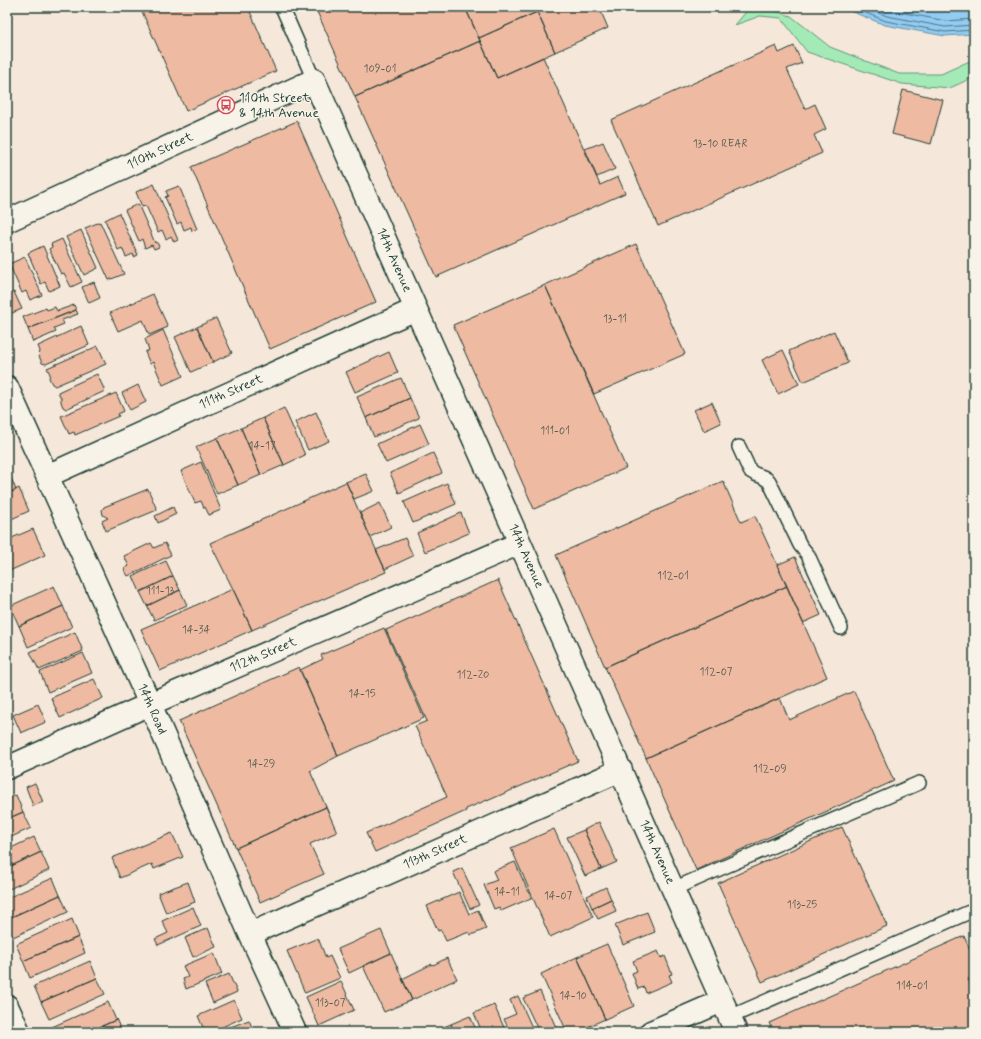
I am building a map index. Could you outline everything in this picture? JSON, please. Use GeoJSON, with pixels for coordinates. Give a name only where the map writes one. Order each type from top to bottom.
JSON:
{"type":"FeatureCollection","features":[{"type":"Feature","properties":{"kind":"street","name":"110th Street"},"geometry":{"type":"LineString","coordinates":[[7,221],[314,80]]}},
{"type":"Feature","properties":{"kind":"street","name":"14th Avenue"},"geometry":{"type":"LineString","coordinates":[[314,80],[730,1017]]}},
{"type":"Feature","properties":{"kind":"street","name":"111th Street"},"geometry":{"type":"LineString","coordinates":[[47,476],[416,309]]}},
{"type":"Feature","properties":{"kind":"street","name":"14th Road"},"geometry":{"type":"LineString","coordinates":[[7,387],[150,704],[250,934],[295,1032]]}},
{"type":"Feature","properties":{"kind":"street","name":"112th Street"},"geometry":{"type":"LineString","coordinates":[[7,768],[520,543]]}},
{"type":"Feature","properties":{"kind":"street","name":"113th Street"},"geometry":{"type":"LineString","coordinates":[[250,934],[621,770]]}},
{"type":"Feature","properties":{"kind":"street"},"geometry":{"type":"LineString","coordinates":[[7,1006],[18,1032]]}},
{"type":"Feature","properties":{"kind":"street"},"geometry":{"type":"LineString","coordinates":[[651,1032],[730,1017]]}},
{"type":"Feature","properties":{"kind":"lane"},"geometry":{"type":"LineString","coordinates":[[282,7],[314,80]]}},
{"type":"Feature","properties":{"kind":"lane"},"geometry":{"type":"LineString","coordinates":[[739,447],[750,471],[763,476],[769,481],[800,545],[808,555],[841,628]]}},
{"type":"Feature","properties":{"kind":"lane"},"geometry":{"type":"LineString","coordinates":[[673,889],[919,783]]}},
{"type":"Feature","properties":{"kind":"lane"},"geometry":{"type":"LineString","coordinates":[[730,1017],[974,910]]}},
{"type":"Feature","properties":{"kind":"green space"},"geometry":{"type":"Polygon","coordinates":[[[750,7],[761,7],[791,16],[830,47],[899,74],[941,74],[974,59],[974,77],[950,88],[902,84],[807,52],[781,18],[760,16],[735,25],[750,7]]]}},
{"type":"Feature","properties":{"kind":"water"},"geometry":{"type":"Polygon","coordinates":[[[840,7],[974,7],[974,34],[945,36],[885,25],[840,7]]]}},
{"type":"Feature","properties":{"kind":"building"},"geometry":{"type":"Polygon","coordinates":[[[140,7],[248,7],[276,71],[186,111],[140,7]]]}},
{"type":"Feature","properties":{"kind":"building"},"geometry":{"type":"Polygon","coordinates":[[[315,7],[465,7],[480,41],[355,97],[315,7]]]}},
{"type":"Feature","properties":{"kind":"building"},"geometry":{"type":"Polygon","coordinates":[[[465,7],[535,7],[537,12],[479,38],[465,7]]]}},
{"type":"Feature","properties":{"kind":"building"},"geometry":{"type":"Polygon","coordinates":[[[541,7],[599,7],[608,28],[555,52],[536,9],[541,7]]]}},
{"type":"Feature","properties":{"kind":"building"},"geometry":{"type":"Polygon","coordinates":[[[537,12],[555,52],[497,78],[479,38],[537,12]]]}},
{"type":"Feature","properties":{"kind":"building"},"geometry":{"type":"Polygon","coordinates":[[[480,41],[497,78],[543,57],[600,185],[618,177],[625,193],[436,277],[355,97],[480,41]]]}},
{"type":"Feature","properties":{"kind":"building"},"geometry":{"type":"Polygon","coordinates":[[[776,46],[779,53],[794,46],[802,63],[787,69],[805,109],[815,104],[826,129],[814,135],[822,153],[658,226],[611,120],[776,46]]]}},
{"type":"Feature","properties":{"kind":"building"},"geometry":{"type":"Polygon","coordinates":[[[903,90],[943,100],[931,144],[892,134],[903,90]]]}},
{"type":"Feature","properties":{"kind":"building"},"geometry":{"type":"Polygon","coordinates":[[[297,121],[376,302],[270,349],[191,167],[297,121]]]}},
{"type":"Feature","properties":{"kind":"building"},"geometry":{"type":"Polygon","coordinates":[[[603,142],[615,169],[597,177],[585,149],[603,142]]]}},
{"type":"Feature","properties":{"kind":"building"},"geometry":{"type":"Polygon","coordinates":[[[154,184],[178,240],[174,242],[171,236],[166,239],[162,230],[158,232],[146,206],[142,207],[136,192],[154,184]]]}},
{"type":"Feature","properties":{"kind":"building"},"geometry":{"type":"Polygon","coordinates":[[[179,186],[197,229],[192,231],[191,227],[184,230],[181,222],[177,224],[165,197],[168,196],[166,191],[179,186]]]}},
{"type":"Feature","properties":{"kind":"building"},"geometry":{"type":"Polygon","coordinates":[[[138,204],[155,243],[157,242],[159,247],[154,249],[152,245],[145,248],[142,239],[139,241],[125,210],[138,204]]]}},
{"type":"Feature","properties":{"kind":"building"},"geometry":{"type":"Polygon","coordinates":[[[119,213],[138,255],[134,257],[133,254],[126,257],[122,248],[118,250],[105,220],[119,213]]]}},
{"type":"Feature","properties":{"kind":"building"},"geometry":{"type":"Polygon","coordinates":[[[100,222],[124,274],[109,280],[85,228],[100,222]]]}},
{"type":"Feature","properties":{"kind":"building"},"geometry":{"type":"Polygon","coordinates":[[[81,230],[98,268],[84,275],[66,237],[81,230]]]}},
{"type":"Feature","properties":{"kind":"building"},"geometry":{"type":"Polygon","coordinates":[[[62,239],[82,282],[71,287],[64,273],[61,274],[49,249],[52,247],[51,244],[62,239]]]}},
{"type":"Feature","properties":{"kind":"building"},"geometry":{"type":"Polygon","coordinates":[[[636,244],[685,354],[594,394],[545,285],[636,244]]]}},
{"type":"Feature","properties":{"kind":"building"},"geometry":{"type":"Polygon","coordinates":[[[43,246],[60,286],[49,291],[45,282],[41,284],[28,253],[43,246]]]}},
{"type":"Feature","properties":{"kind":"building"},"geometry":{"type":"Polygon","coordinates":[[[25,257],[42,295],[30,300],[26,291],[22,293],[9,264],[25,257]]]}},
{"type":"Feature","properties":{"kind":"building"},"geometry":{"type":"Polygon","coordinates":[[[94,282],[100,298],[89,303],[82,287],[94,282]]]}},
{"type":"Feature","properties":{"kind":"building"},"geometry":{"type":"Polygon","coordinates":[[[545,285],[626,468],[534,509],[453,325],[545,285]]]}},
{"type":"Feature","properties":{"kind":"building"},"geometry":{"type":"Polygon","coordinates":[[[14,292],[22,309],[7,315],[7,295],[14,292]]]}},
{"type":"Feature","properties":{"kind":"building"},"geometry":{"type":"Polygon","coordinates":[[[153,294],[168,327],[149,335],[143,320],[118,331],[110,313],[153,294]]]}},
{"type":"Feature","properties":{"kind":"building"},"geometry":{"type":"Polygon","coordinates":[[[74,305],[76,310],[28,329],[23,317],[46,308],[47,310],[55,307],[57,311],[74,305]]]}},
{"type":"Feature","properties":{"kind":"building"},"geometry":{"type":"Polygon","coordinates":[[[76,310],[78,314],[62,320],[64,324],[54,328],[56,332],[33,342],[28,329],[76,310]]]}},
{"type":"Feature","properties":{"kind":"building"},"geometry":{"type":"Polygon","coordinates":[[[216,318],[232,353],[213,362],[197,327],[216,318]]]}},
{"type":"Feature","properties":{"kind":"building"},"geometry":{"type":"Polygon","coordinates":[[[81,326],[89,345],[46,364],[42,363],[39,356],[40,351],[38,346],[81,326]]]}},
{"type":"Feature","properties":{"kind":"building"},"geometry":{"type":"Polygon","coordinates":[[[197,327],[213,362],[191,372],[175,337],[197,327]]]}},
{"type":"Feature","properties":{"kind":"building"},"geometry":{"type":"Polygon","coordinates":[[[163,330],[183,376],[163,385],[153,362],[150,364],[145,352],[149,350],[145,339],[163,330]]]}},
{"type":"Feature","properties":{"kind":"building"},"geometry":{"type":"Polygon","coordinates":[[[834,331],[848,363],[803,382],[789,351],[834,331]]]}},
{"type":"Feature","properties":{"kind":"building"},"geometry":{"type":"Polygon","coordinates":[[[98,346],[106,364],[55,386],[52,384],[47,368],[98,346]]]}},
{"type":"Feature","properties":{"kind":"building"},"geometry":{"type":"Polygon","coordinates":[[[783,350],[799,384],[778,394],[762,360],[783,350]]]}},
{"type":"Feature","properties":{"kind":"building"},"geometry":{"type":"Polygon","coordinates":[[[389,352],[398,373],[355,392],[346,372],[389,352]]]}},
{"type":"Feature","properties":{"kind":"building"},"geometry":{"type":"Polygon","coordinates":[[[97,374],[105,391],[66,409],[63,407],[58,392],[97,374]]]}},
{"type":"Feature","properties":{"kind":"building"},"geometry":{"type":"Polygon","coordinates":[[[401,378],[410,398],[366,418],[357,397],[401,378]]]}},
{"type":"Feature","properties":{"kind":"building"},"geometry":{"type":"Polygon","coordinates":[[[138,385],[146,402],[130,410],[122,393],[138,385]]]}},
{"type":"Feature","properties":{"kind":"building"},"geometry":{"type":"Polygon","coordinates":[[[116,393],[124,411],[118,414],[119,416],[75,435],[74,432],[69,434],[61,416],[116,393]]]}},
{"type":"Feature","properties":{"kind":"building"},"geometry":{"type":"Polygon","coordinates":[[[410,398],[419,418],[374,437],[366,418],[410,398]]]}},
{"type":"Feature","properties":{"kind":"building"},"geometry":{"type":"Polygon","coordinates":[[[712,402],[721,423],[704,431],[694,410],[712,402]]]}},
{"type":"Feature","properties":{"kind":"building"},"geometry":{"type":"Polygon","coordinates":[[[284,408],[305,455],[284,465],[263,418],[284,408]]]}},
{"type":"Feature","properties":{"kind":"building"},"geometry":{"type":"Polygon","coordinates":[[[316,412],[329,441],[308,450],[295,422],[316,412]]]}},
{"type":"Feature","properties":{"kind":"building"},"geometry":{"type":"Polygon","coordinates":[[[263,418],[284,465],[261,475],[241,428],[263,418]]]}},
{"type":"Feature","properties":{"kind":"building"},"geometry":{"type":"Polygon","coordinates":[[[420,424],[429,444],[386,463],[377,444],[420,424]]]}},
{"type":"Feature","properties":{"kind":"building"},"geometry":{"type":"Polygon","coordinates":[[[241,428],[261,475],[238,485],[217,438],[241,428]]]}},
{"type":"Feature","properties":{"kind":"building"},"geometry":{"type":"Polygon","coordinates":[[[217,438],[238,485],[217,494],[196,447],[217,438]]]}},
{"type":"Feature","properties":{"kind":"building"},"geometry":{"type":"Polygon","coordinates":[[[433,453],[442,473],[399,493],[390,473],[433,453]]]}},
{"type":"Feature","properties":{"kind":"building"},"geometry":{"type":"Polygon","coordinates":[[[201,462],[221,510],[209,515],[201,501],[195,503],[181,471],[201,462]]]}},
{"type":"Feature","properties":{"kind":"building"},"geometry":{"type":"Polygon","coordinates":[[[7,468],[16,490],[7,494],[7,468]]]}},
{"type":"Feature","properties":{"kind":"building"},"geometry":{"type":"Polygon","coordinates":[[[366,474],[374,491],[354,499],[346,482],[366,474]]]}},
{"type":"Feature","properties":{"kind":"building"},"geometry":{"type":"Polygon","coordinates":[[[723,481],[741,522],[755,516],[787,586],[605,667],[556,555],[723,481]]]}},
{"type":"Feature","properties":{"kind":"building"},"geometry":{"type":"Polygon","coordinates":[[[346,482],[386,572],[252,630],[210,543],[346,482]]]}},
{"type":"Feature","properties":{"kind":"building"},"geometry":{"type":"Polygon","coordinates":[[[447,483],[456,504],[413,523],[404,502],[447,483]]]}},
{"type":"Feature","properties":{"kind":"building"},"geometry":{"type":"Polygon","coordinates":[[[19,488],[29,511],[7,521],[7,494],[19,488]]]}},
{"type":"Feature","properties":{"kind":"building"},"geometry":{"type":"Polygon","coordinates":[[[148,489],[157,510],[106,531],[102,521],[108,518],[103,515],[102,510],[104,507],[148,489]]]}},
{"type":"Feature","properties":{"kind":"building"},"geometry":{"type":"Polygon","coordinates":[[[380,503],[391,527],[370,537],[360,513],[380,503]]]}},
{"type":"Feature","properties":{"kind":"building"},"geometry":{"type":"Polygon","coordinates":[[[173,507],[176,514],[158,523],[155,516],[173,507]]]}},
{"type":"Feature","properties":{"kind":"building"},"geometry":{"type":"Polygon","coordinates":[[[461,513],[469,533],[425,552],[417,533],[461,513]]]}},
{"type":"Feature","properties":{"kind":"building"},"geometry":{"type":"Polygon","coordinates":[[[33,529],[45,555],[7,572],[7,540],[33,529]]]}},
{"type":"Feature","properties":{"kind":"building"},"geometry":{"type":"Polygon","coordinates":[[[405,538],[413,556],[385,569],[376,550],[405,538]]]}},
{"type":"Feature","properties":{"kind":"building"},"geometry":{"type":"Polygon","coordinates":[[[151,543],[154,548],[165,543],[171,555],[128,576],[124,569],[129,566],[124,556],[151,543]]]}},
{"type":"Feature","properties":{"kind":"building"},"geometry":{"type":"Polygon","coordinates":[[[795,557],[821,615],[803,623],[777,565],[795,557]]]}},
{"type":"Feature","properties":{"kind":"building"},"geometry":{"type":"Polygon","coordinates":[[[166,561],[173,576],[140,592],[133,576],[166,561]]]}},
{"type":"Feature","properties":{"kind":"building"},"geometry":{"type":"Polygon","coordinates":[[[173,576],[180,590],[147,606],[140,592],[173,576]]]}},
{"type":"Feature","properties":{"kind":"building"},"geometry":{"type":"Polygon","coordinates":[[[498,580],[578,761],[466,809],[466,811],[375,852],[366,833],[447,797],[415,726],[427,721],[386,630],[498,580]]]}},
{"type":"Feature","properties":{"kind":"building"},"geometry":{"type":"Polygon","coordinates":[[[54,586],[63,606],[19,626],[10,606],[54,586]]]}},
{"type":"Feature","properties":{"kind":"building"},"geometry":{"type":"Polygon","coordinates":[[[787,586],[827,677],[646,758],[605,667],[787,586]]]}},
{"type":"Feature","properties":{"kind":"building"},"geometry":{"type":"Polygon","coordinates":[[[233,589],[252,630],[160,671],[141,629],[233,589]]]}},
{"type":"Feature","properties":{"kind":"building"},"geometry":{"type":"Polygon","coordinates":[[[180,590],[187,605],[154,620],[147,606],[180,590]]]}},
{"type":"Feature","properties":{"kind":"building"},"geometry":{"type":"Polygon","coordinates":[[[63,606],[72,627],[28,647],[19,626],[63,606]]]}},
{"type":"Feature","properties":{"kind":"building"},"geometry":{"type":"Polygon","coordinates":[[[384,628],[424,718],[338,756],[300,670],[323,659],[321,655],[384,628]]]}},
{"type":"Feature","properties":{"kind":"building"},"geometry":{"type":"Polygon","coordinates":[[[75,632],[83,651],[39,670],[30,652],[75,632]]]}},
{"type":"Feature","properties":{"kind":"building"},"geometry":{"type":"Polygon","coordinates":[[[83,653],[92,673],[48,692],[40,672],[83,653]]]}},
{"type":"Feature","properties":{"kind":"building"},"geometry":{"type":"Polygon","coordinates":[[[299,667],[338,756],[310,771],[326,807],[236,848],[179,721],[299,667]]]}},
{"type":"Feature","properties":{"kind":"building"},"geometry":{"type":"Polygon","coordinates":[[[94,679],[103,698],[60,718],[51,698],[94,679]]]}},
{"type":"Feature","properties":{"kind":"building"},"geometry":{"type":"Polygon","coordinates":[[[854,691],[894,781],[696,870],[646,758],[780,698],[789,720],[854,691]]]}},
{"type":"Feature","properties":{"kind":"building"},"geometry":{"type":"Polygon","coordinates":[[[38,704],[46,722],[21,733],[13,715],[38,704]]]}},
{"type":"Feature","properties":{"kind":"building"},"geometry":{"type":"Polygon","coordinates":[[[35,783],[43,802],[33,806],[26,787],[35,783]]]}},
{"type":"Feature","properties":{"kind":"building"},"geometry":{"type":"Polygon","coordinates":[[[16,795],[23,812],[7,819],[7,799],[16,795]]]}},
{"type":"Feature","properties":{"kind":"building"},"geometry":{"type":"Polygon","coordinates":[[[326,807],[337,832],[310,844],[324,874],[260,902],[236,848],[326,807]]]}},
{"type":"Feature","properties":{"kind":"building"},"geometry":{"type":"Polygon","coordinates":[[[23,812],[31,828],[7,839],[7,819],[23,812]]]}},
{"type":"Feature","properties":{"kind":"building"},"geometry":{"type":"Polygon","coordinates":[[[599,822],[617,862],[601,869],[584,830],[599,822]]]}},
{"type":"Feature","properties":{"kind":"building"},"geometry":{"type":"Polygon","coordinates":[[[842,827],[887,926],[762,982],[718,883],[842,827]]]}},
{"type":"Feature","properties":{"kind":"building"},"geometry":{"type":"Polygon","coordinates":[[[554,829],[593,917],[550,937],[511,848],[554,829]]]}},
{"type":"Feature","properties":{"kind":"building"},"geometry":{"type":"Polygon","coordinates":[[[584,830],[601,869],[585,876],[567,837],[584,830]]]}},
{"type":"Feature","properties":{"kind":"building"},"geometry":{"type":"Polygon","coordinates":[[[172,833],[183,857],[154,869],[152,864],[120,878],[112,858],[172,833]]]}},
{"type":"Feature","properties":{"kind":"building"},"geometry":{"type":"Polygon","coordinates":[[[34,837],[41,852],[7,868],[7,850],[34,837]]]}},
{"type":"Feature","properties":{"kind":"building"},"geometry":{"type":"Polygon","coordinates":[[[41,852],[49,870],[7,890],[7,868],[41,852]]]}},
{"type":"Feature","properties":{"kind":"building"},"geometry":{"type":"Polygon","coordinates":[[[515,862],[531,898],[501,911],[499,907],[494,909],[484,885],[497,880],[493,871],[515,862]]]}},
{"type":"Feature","properties":{"kind":"building"},"geometry":{"type":"Polygon","coordinates":[[[462,868],[479,905],[470,909],[453,872],[462,868]]]}},
{"type":"Feature","properties":{"kind":"building"},"geometry":{"type":"Polygon","coordinates":[[[53,878],[60,895],[7,919],[7,898],[53,878]]]}},
{"type":"Feature","properties":{"kind":"building"},"geometry":{"type":"Polygon","coordinates":[[[188,882],[195,902],[166,913],[158,893],[188,882]]]}},
{"type":"Feature","properties":{"kind":"building"},"geometry":{"type":"Polygon","coordinates":[[[606,887],[611,899],[592,908],[587,896],[606,887]]]}},
{"type":"Feature","properties":{"kind":"building"},"geometry":{"type":"Polygon","coordinates":[[[459,892],[469,914],[478,910],[486,929],[471,935],[469,932],[446,941],[441,930],[438,931],[427,906],[459,892]]]}},
{"type":"Feature","properties":{"kind":"building"},"geometry":{"type":"Polygon","coordinates":[[[60,895],[68,912],[13,937],[7,924],[7,919],[60,895]]]}},
{"type":"Feature","properties":{"kind":"building"},"geometry":{"type":"Polygon","coordinates":[[[611,899],[616,911],[598,919],[592,908],[611,899]]]}},
{"type":"Feature","properties":{"kind":"building"},"geometry":{"type":"Polygon","coordinates":[[[193,907],[201,926],[158,945],[155,939],[168,933],[162,921],[193,907]]]}},
{"type":"Feature","properties":{"kind":"building"},"geometry":{"type":"Polygon","coordinates":[[[647,912],[655,932],[623,945],[615,925],[647,912]]]}},
{"type":"Feature","properties":{"kind":"building"},"geometry":{"type":"Polygon","coordinates":[[[72,919],[79,937],[23,961],[16,944],[72,919]]]}},
{"type":"Feature","properties":{"kind":"building"},"geometry":{"type":"Polygon","coordinates":[[[208,928],[216,947],[193,957],[185,938],[208,928]]]}},
{"type":"Feature","properties":{"kind":"building"},"geometry":{"type":"Polygon","coordinates":[[[381,930],[391,953],[349,973],[338,949],[381,930]]]}},
{"type":"Feature","properties":{"kind":"building"},"geometry":{"type":"Polygon","coordinates":[[[964,936],[974,960],[974,976],[968,979],[974,993],[974,1032],[774,1032],[769,1023],[964,936]]]}},
{"type":"Feature","properties":{"kind":"building"},"geometry":{"type":"Polygon","coordinates":[[[78,937],[85,953],[30,978],[23,961],[78,937]]]}},
{"type":"Feature","properties":{"kind":"building"},"geometry":{"type":"Polygon","coordinates":[[[318,938],[326,958],[330,956],[340,978],[305,993],[287,951],[318,938]]]}},
{"type":"Feature","properties":{"kind":"building"},"geometry":{"type":"Polygon","coordinates":[[[607,944],[634,1006],[605,1019],[577,957],[607,944]]]}},
{"type":"Feature","properties":{"kind":"building"},"geometry":{"type":"Polygon","coordinates":[[[658,951],[661,958],[665,956],[672,974],[669,975],[672,982],[646,993],[644,987],[638,989],[632,973],[637,971],[633,961],[658,951]]]}},
{"type":"Feature","properties":{"kind":"building"},"geometry":{"type":"Polygon","coordinates":[[[214,953],[222,974],[186,989],[183,979],[188,977],[183,966],[214,953]]]}},
{"type":"Feature","properties":{"kind":"building"},"geometry":{"type":"Polygon","coordinates":[[[391,953],[412,1000],[384,1012],[363,966],[391,953]]]}},
{"type":"Feature","properties":{"kind":"building"},"geometry":{"type":"Polygon","coordinates":[[[577,957],[605,1019],[576,1032],[567,1032],[541,974],[577,957]]]}},
{"type":"Feature","properties":{"kind":"building"},"geometry":{"type":"Polygon","coordinates":[[[447,958],[457,979],[412,1000],[402,979],[447,958]]]}},
{"type":"Feature","properties":{"kind":"building"},"geometry":{"type":"Polygon","coordinates":[[[90,961],[97,978],[41,1002],[34,986],[90,961]]]}},
{"type":"Feature","properties":{"kind":"building"},"geometry":{"type":"Polygon","coordinates":[[[229,974],[237,992],[213,1003],[205,984],[229,974]]]}},
{"type":"Feature","properties":{"kind":"building"},"geometry":{"type":"Polygon","coordinates":[[[97,978],[105,994],[49,1019],[41,1002],[97,978]]]}},
{"type":"Feature","properties":{"kind":"building"},"geometry":{"type":"Polygon","coordinates":[[[341,981],[354,1010],[319,1026],[306,997],[341,981]]]}},
{"type":"Feature","properties":{"kind":"building"},"geometry":{"type":"Polygon","coordinates":[[[540,991],[558,1032],[539,1032],[523,998],[540,991]]]}},
{"type":"Feature","properties":{"kind":"building"},"geometry":{"type":"Polygon","coordinates":[[[518,996],[534,1032],[510,1032],[504,1019],[516,1014],[510,1000],[518,996]]]}},
{"type":"Feature","properties":{"kind":"building"},"geometry":{"type":"Polygon","coordinates":[[[234,1000],[242,1018],[211,1032],[205,1032],[198,1016],[234,1000]]]}},
{"type":"Feature","properties":{"kind":"building"},"geometry":{"type":"Polygon","coordinates":[[[108,1002],[116,1020],[88,1032],[55,1032],[52,1027],[108,1002]]]}},
{"type":"Feature","properties":{"kind":"building"},"geometry":{"type":"Polygon","coordinates":[[[494,1005],[506,1032],[482,1032],[474,1013],[494,1005]]]}},
{"type":"Feature","properties":{"kind":"building"},"geometry":{"type":"Polygon","coordinates":[[[470,1016],[477,1032],[454,1032],[451,1024],[470,1016]]]}},
{"type":"Feature","properties":{"kind":"building"},"geometry":{"type":"Polygon","coordinates":[[[116,1020],[122,1032],[88,1032],[116,1020]]]}},
{"type":"Feature","properties":{"kind":"building"},"geometry":{"type":"Polygon","coordinates":[[[249,1020],[254,1032],[226,1032],[225,1029],[249,1020]]]}},
{"type":"Feature","properties":{"kind":"building"},"geometry":{"type":"Polygon","coordinates":[[[451,1024],[454,1032],[432,1032],[451,1024]]]}},
{"type":"Feature","properties":{"kind":"place","name":"110th Street & 14th Avenue"},"geometry":{"type":"Point","coordinates":[226,105]}}]}
